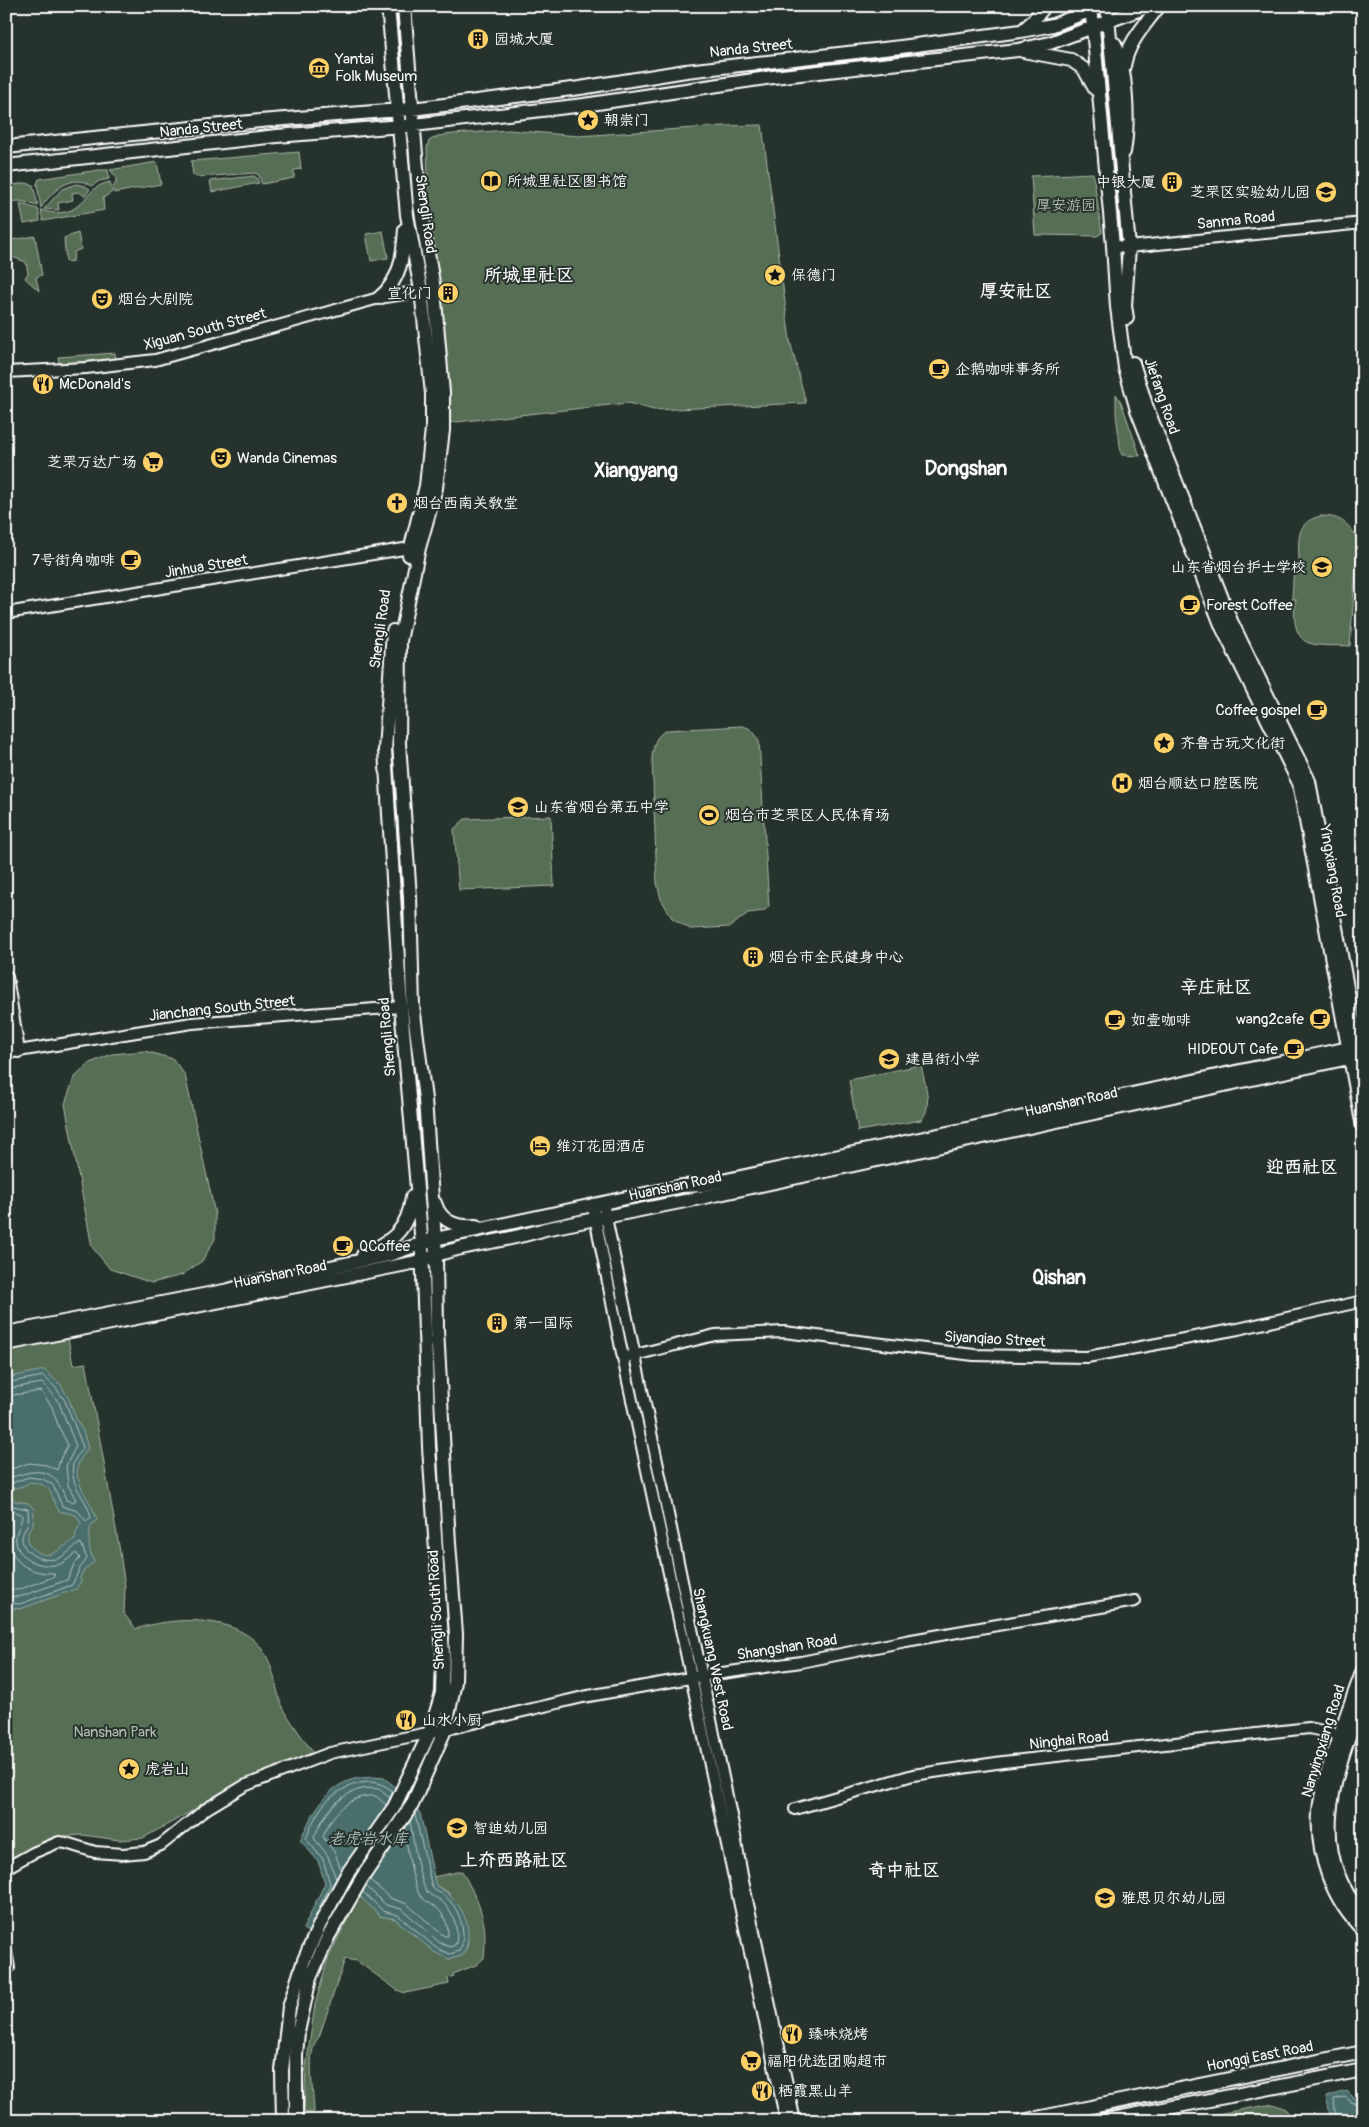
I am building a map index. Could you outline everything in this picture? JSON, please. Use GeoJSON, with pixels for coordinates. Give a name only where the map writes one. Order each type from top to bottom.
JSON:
{"type":"FeatureCollection","features":[{"type":"Feature","properties":{"kind":"main road","name":"Shengli Road"},"geometry":{"type":"LineString","coordinates":[[388,6],[406,214],[428,290],[432,394],[432,429],[426,486],[410,548],[392,640],[386,750],[407,1007],[415,1169],[422,1261]]}},
{"type":"Feature","properties":{"kind":"main road","name":"Shengli Road"},"geometry":{"type":"LineString","coordinates":[[404,6],[428,290],[443,393],[443,430],[436,488],[419,548],[400,641],[399,743],[410,897],[407,1007],[425,1098],[436,1239]]}},
{"type":"Feature","properties":{"kind":"main road"},"geometry":{"type":"LineString","coordinates":[[1021,31],[1032,22],[1045,6]]}},
{"type":"Feature","properties":{"kind":"main road"},"geometry":{"type":"LineString","coordinates":[[1108,6],[1129,246]]}},
{"type":"Feature","properties":{"kind":"main road","name":"Nanda Street"},"geometry":{"type":"LineString","coordinates":[[6,166],[277,136],[399,127],[584,105],[773,77],[1018,50],[1050,43],[1092,27],[1109,26],[1149,6]]}},
{"type":"Feature","properties":{"kind":"main road"},"geometry":{"type":"LineString","coordinates":[[1123,71],[1126,53],[1130,45],[1159,6]]}},
{"type":"Feature","properties":{"kind":"main road","name":"Nanda Street"},"geometry":{"type":"LineString","coordinates":[[6,147],[412,109],[580,88],[686,71],[1021,31],[1053,25],[1094,8]]}},
{"type":"Feature","properties":{"kind":"main road"},"geometry":{"type":"LineString","coordinates":[[1094,8],[1092,27],[1113,246]]}},
{"type":"Feature","properties":{"kind":"main road"},"geometry":{"type":"LineString","coordinates":[[1109,26],[1123,71],[1128,134],[1121,169]]}},
{"type":"Feature","properties":{"kind":"main road"},"geometry":{"type":"LineString","coordinates":[[1018,50],[1071,60],[1084,69],[1098,94]]}},
{"type":"Feature","properties":{"kind":"main road"},"geometry":{"type":"LineString","coordinates":[[379,298],[392,286],[398,275],[403,251],[406,214]]}},
{"type":"Feature","properties":{"kind":"main road","name":"Yingxiang Road"},"geometry":{"type":"LineString","coordinates":[[1113,246],[1117,307],[1125,368],[1137,410],[1222,627],[1299,783],[1357,1051]]}},
{"type":"Feature","properties":{"kind":"main road","name":"Yingxiang Road"},"geometry":{"type":"LineString","coordinates":[[1129,246],[1125,306],[1134,367],[1147,408],[1232,621],[1309,781],[1357,1051]]}},
{"type":"Feature","properties":{"kind":"main road"},"geometry":{"type":"LineString","coordinates":[[6,977],[12,1052]]}},
{"type":"Feature","properties":{"kind":"main road"},"geometry":{"type":"LineString","coordinates":[[1357,1051],[1363,1074]]}},
{"type":"Feature","properties":{"kind":"main road"},"geometry":{"type":"LineString","coordinates":[[1357,1051],[1363,1127]]}},
{"type":"Feature","properties":{"kind":"main road","name":"Huanshan Road"},"geometry":{"type":"LineString","coordinates":[[6,1333],[229,1290],[253,1282],[388,1255],[422,1246],[436,1239],[682,1186],[704,1186],[1357,1051]]}},
{"type":"Feature","properties":{"kind":"main road","name":"Huanshan Road"},"geometry":{"type":"LineString","coordinates":[[6,1344],[255,1296],[422,1261],[436,1254],[523,1237],[545,1229],[1357,1051]]}},
{"type":"Feature","properties":{"kind":"main road"},"geometry":{"type":"LineString","coordinates":[[333,1266],[360,1257],[382,1246],[398,1234],[406,1223],[411,1209],[415,1169]]}},
{"type":"Feature","properties":{"kind":"main road"},"geometry":{"type":"LineString","coordinates":[[432,1193],[439,1214],[452,1224],[463,1226],[511,1224]]}},
{"type":"Feature","properties":{"kind":"main road","name":"Shengli South Road"},"geometry":{"type":"LineString","coordinates":[[296,2121],[294,2099],[298,2032],[310,1978],[328,1937],[362,1878],[412,1805],[445,1730],[455,1682],[456,1634],[437,1329],[436,1239]]}},
{"type":"Feature","properties":{"kind":"main road","name":"Shengli South Road"},"geometry":{"type":"LineString","coordinates":[[283,2121],[282,2070],[289,2007],[304,1960],[319,1926],[347,1874],[394,1807],[428,1737],[442,1693],[443,1654],[429,1447],[422,1261]]}},
{"type":"Feature","properties":{"kind":"main road"},"geometry":{"type":"LineString","coordinates":[[253,1282],[255,1296]]}},
{"type":"Feature","properties":{"kind":"main road","name":"Nanyingxiang Road"},"geometry":{"type":"LineString","coordinates":[[1363,1670],[1344,1735],[1329,1810],[1329,1831],[1338,1872],[1344,1887],[1363,1914]]}},
{"type":"Feature","properties":{"kind":"main road","name":"Nanyingxiang Road"},"geometry":{"type":"LineString","coordinates":[[1363,1698],[1344,1735],[1322,1787],[1319,1811],[1319,1832],[1323,1855],[1334,1889],[1341,1902],[1363,1930]]}},
{"type":"Feature","properties":{"kind":"main road","name":"Hongqi East Road"},"geometry":{"type":"LineString","coordinates":[[1022,2121],[1363,2052]]}},
{"type":"Feature","properties":{"kind":"main road"},"geometry":{"type":"LineString","coordinates":[[1102,2121],[1363,2070]]}},
{"type":"Feature","properties":{"kind":"street","name":"Sanma Road"},"geometry":{"type":"LineString","coordinates":[[1113,246],[1363,223]]}},
{"type":"Feature","properties":{"kind":"street","name":"Xiguan South Street"},"geometry":{"type":"LineString","coordinates":[[6,372],[86,368],[155,360],[379,298],[428,290]]}},
{"type":"Feature","properties":{"kind":"street","name":"Jinhua Street"},"geometry":{"type":"LineString","coordinates":[[6,613],[410,548]]}},
{"type":"Feature","properties":{"kind":"street","name":"Jianchang South Street"},"geometry":{"type":"LineString","coordinates":[[12,1052],[192,1023],[407,1007]]}},
{"type":"Feature","properties":{"kind":"street","name":"Shangkuang West Road"},"geometry":{"type":"LineString","coordinates":[[598,1204],[628,1357],[697,1677],[786,2121]]}},
{"type":"Feature","properties":{"kind":"street","name":"Siyanqiao Street"},"geometry":{"type":"LineString","coordinates":[[628,1357],[715,1335],[784,1332],[974,1356],[1087,1357],[1238,1329],[1363,1301]]}},
{"type":"Feature","properties":{"kind":"street","name":"Shangshan Road"},"geometry":{"type":"LineString","coordinates":[[6,1868],[32,1853],[59,1842],[95,1852],[123,1854],[144,1852],[161,1845],[206,1809],[244,1786],[330,1753],[428,1737],[445,1730],[583,1698],[697,1677],[800,1662],[906,1641],[1135,1602]]}},
{"type":"Feature","properties":{"kind":"street","name":"Shangkuang West Road"},"geometry":{"type":"LineString","coordinates":[[697,1677],[733,1825],[743,1881],[795,2121]]}},
{"type":"Feature","properties":{"kind":"street","name":"Ninghai Road"},"geometry":{"type":"LineString","coordinates":[[795,1809],[913,1775],[1003,1762],[1309,1728],[1344,1735]]}},
{"type":"Feature","properties":{"kind":"street"},"geometry":{"type":"LineString","coordinates":[[6,1951],[9,1968]]}},
{"type":"Feature","properties":{"kind":"green space"},"geometry":{"type":"Polygon","coordinates":[[[762,125],[790,341],[806,403],[654,410],[628,403],[447,423],[429,210],[427,148],[429,141],[438,136],[509,130],[578,136],[762,125]]]}},
{"type":"Feature","properties":{"kind":"green space"},"geometry":{"type":"Polygon","coordinates":[[[299,152],[301,169],[294,170],[294,178],[262,184],[259,175],[255,173],[197,177],[193,175],[191,161],[299,152]]]}},
{"type":"Feature","properties":{"kind":"green space"},"geometry":{"type":"Polygon","coordinates":[[[157,162],[161,184],[114,193],[113,187],[116,183],[116,177],[110,170],[157,162]]]}},
{"type":"Feature","properties":{"kind":"green space"},"geometry":{"type":"Polygon","coordinates":[[[108,170],[109,179],[99,181],[92,186],[85,182],[70,182],[51,195],[41,208],[37,184],[39,179],[108,170]]]}},
{"type":"Feature","properties":{"kind":"green space","name":"厚安游园"},"geometry":{"type":"Polygon","coordinates":[[[1093,173],[1102,233],[1097,236],[1035,235],[1031,176],[1093,173]]]}},
{"type":"Feature","properties":{"kind":"green space"},"geometry":{"type":"Polygon","coordinates":[[[254,176],[259,183],[212,192],[210,181],[254,176]]]}},
{"type":"Feature","properties":{"kind":"green space"},"geometry":{"type":"Polygon","coordinates":[[[110,182],[112,192],[103,198],[104,210],[43,221],[41,210],[55,213],[66,212],[75,208],[93,190],[110,182]]]}},
{"type":"Feature","properties":{"kind":"green space"},"geometry":{"type":"Polygon","coordinates":[[[26,183],[33,185],[38,206],[20,201],[6,202],[6,186],[26,183]]]}},
{"type":"Feature","properties":{"kind":"green space"},"geometry":{"type":"Polygon","coordinates":[[[76,184],[90,189],[85,196],[79,192],[72,193],[73,200],[58,203],[59,210],[44,209],[62,189],[76,184]]]}},
{"type":"Feature","properties":{"kind":"green space"},"geometry":{"type":"Polygon","coordinates":[[[20,204],[38,209],[40,221],[24,224],[20,204]]]}},
{"type":"Feature","properties":{"kind":"green space"},"geometry":{"type":"Polygon","coordinates":[[[383,231],[388,258],[371,261],[366,234],[383,231]]]}},
{"type":"Feature","properties":{"kind":"green space"},"geometry":{"type":"Polygon","coordinates":[[[78,233],[81,249],[74,252],[73,261],[66,262],[64,238],[78,233]]]}},
{"type":"Feature","properties":{"kind":"green space"},"geometry":{"type":"Polygon","coordinates":[[[35,236],[42,275],[36,277],[39,291],[25,278],[28,273],[26,262],[6,257],[6,241],[35,236]]]}},
{"type":"Feature","properties":{"kind":"green space"},"geometry":{"type":"Polygon","coordinates":[[[115,353],[116,359],[59,364],[58,357],[115,353]]]}},
{"type":"Feature","properties":{"kind":"green space"},"geometry":{"type":"Polygon","coordinates":[[[1116,394],[1121,402],[1140,456],[1122,455],[1121,453],[1116,414],[1116,394]]]}},
{"type":"Feature","properties":{"kind":"green space"},"geometry":{"type":"Polygon","coordinates":[[[1321,516],[1328,516],[1344,522],[1358,540],[1350,646],[1309,643],[1300,636],[1295,624],[1296,599],[1292,599],[1294,564],[1299,564],[1300,534],[1306,523],[1321,516]]]}},
{"type":"Feature","properties":{"kind":"green space","name":"烟台市芝罘区人民体育场"},"geometry":{"type":"Polygon","coordinates":[[[742,726],[753,731],[759,741],[769,906],[764,911],[748,913],[730,927],[690,929],[672,918],[661,899],[657,883],[652,757],[654,744],[660,735],[667,730],[742,726]]]}},
{"type":"Feature","properties":{"kind":"green space"},"geometry":{"type":"Polygon","coordinates":[[[551,816],[554,886],[459,890],[454,829],[465,819],[551,816]]]}},
{"type":"Feature","properties":{"kind":"green space"},"geometry":{"type":"Polygon","coordinates":[[[145,1051],[173,1059],[185,1075],[215,1214],[215,1239],[202,1261],[182,1275],[152,1283],[110,1269],[92,1247],[65,1104],[74,1078],[90,1063],[112,1054],[145,1051]]]}},
{"type":"Feature","properties":{"kind":"green space"},"geometry":{"type":"Polygon","coordinates":[[[921,1065],[928,1101],[925,1115],[921,1120],[858,1131],[849,1080],[921,1065]]]}},
{"type":"Feature","properties":{"kind":"green space","name":"Nanshan Park"},"geometry":{"type":"Polygon","coordinates":[[[68,1338],[73,1365],[86,1363],[119,1546],[125,1587],[124,1614],[136,1629],[169,1622],[205,1621],[239,1631],[253,1640],[267,1658],[284,1710],[315,1755],[250,1779],[143,1838],[119,1840],[83,1835],[65,1836],[49,1839],[6,1860],[6,1351],[68,1338]]]}},
{"type":"Feature","properties":{"kind":"green space"},"geometry":{"type":"Polygon","coordinates":[[[462,1871],[474,1893],[484,1922],[484,1958],[476,1965],[453,1974],[454,1976],[448,1978],[449,1984],[405,1993],[397,1990],[357,1961],[345,1959],[319,2037],[312,2052],[311,2072],[314,2112],[304,2113],[306,2067],[315,2005],[328,1958],[357,1901],[361,1897],[380,1916],[395,1919],[418,1938],[449,1959],[461,1956],[467,1947],[468,1940],[448,1892],[436,1886],[433,1877],[462,1871]]]}},
{"type":"Feature","properties":{"kind":"green space"},"geometry":{"type":"Polygon","coordinates":[[[1273,2104],[1286,2109],[1292,2121],[1178,2121],[1273,2104]]]}},
{"type":"Feature","properties":{"kind":"water"},"geometry":{"type":"Polygon","coordinates":[[[44,1370],[61,1385],[83,1431],[88,1448],[79,1463],[77,1472],[78,1479],[97,1520],[91,1525],[89,1535],[89,1544],[94,1562],[84,1570],[80,1577],[81,1581],[76,1589],[20,1609],[6,1607],[6,1378],[44,1370]],[[30,1482],[11,1489],[11,1496],[15,1501],[28,1503],[34,1509],[33,1525],[28,1533],[28,1544],[36,1551],[48,1555],[53,1554],[75,1540],[76,1532],[81,1523],[76,1515],[59,1511],[50,1491],[44,1485],[30,1482]]]}},
{"type":"Feature","properties":{"kind":"water","name":"老虎岩水库"},"geometry":{"type":"Polygon","coordinates":[[[384,1778],[393,1785],[420,1813],[436,1886],[453,1898],[464,1916],[467,1926],[467,1946],[462,1956],[449,1959],[434,1952],[395,1919],[380,1916],[359,1895],[332,1947],[303,1929],[325,1883],[318,1861],[300,1840],[320,1804],[333,1790],[341,1784],[354,1779],[384,1778]]]}},
{"type":"Feature","properties":{"kind":"water"},"geometry":{"type":"Polygon","coordinates":[[[1347,2091],[1354,2098],[1363,2097],[1363,2121],[1330,2121],[1326,2097],[1347,2091]]]}},
{"type":"Feature","properties":{"kind":"place","name":"园城大厦"},"geometry":{"type":"Point","coordinates":[478,39]}},
{"type":"Feature","properties":{"kind":"place","name":"Yantai Folk Museum"},"geometry":{"type":"Point","coordinates":[319,68]}},
{"type":"Feature","properties":{"kind":"place","name":"朝崇门"},"geometry":{"type":"Point","coordinates":[588,120]}},
{"type":"Feature","properties":{"kind":"place","name":"所城里社区图书馆"},"geometry":{"type":"Point","coordinates":[491,181]}},
{"type":"Feature","properties":{"kind":"place","name":"中银大厦"},"geometry":{"type":"Point","coordinates":[1172,182]}},
{"type":"Feature","properties":{"kind":"place","name":"芝罘区实验幼儿园"},"geometry":{"type":"Point","coordinates":[1326,192]}},
{"type":"Feature","properties":{"kind":"place","name":"保德门"},"geometry":{"type":"Point","coordinates":[775,275]}},
{"type":"Feature","properties":{"kind":"place","name":"宣化门"},"geometry":{"type":"Point","coordinates":[448,293]}},
{"type":"Feature","properties":{"kind":"place","name":"烟台大剧院"},"geometry":{"type":"Point","coordinates":[102,299]}},
{"type":"Feature","properties":{"kind":"place","name":"企鹅咖啡事务所"},"geometry":{"type":"Point","coordinates":[939,369]}},
{"type":"Feature","properties":{"kind":"place","name":"McDonald's"},"geometry":{"type":"Point","coordinates":[43,384]}},
{"type":"Feature","properties":{"kind":"place","name":"Wanda Cinemas"},"geometry":{"type":"Point","coordinates":[221,458]}},
{"type":"Feature","properties":{"kind":"place","name":"芝罘万达广场"},"geometry":{"type":"Point","coordinates":[153,462]}},
{"type":"Feature","properties":{"kind":"place","name":"烟台西南关教堂"},"geometry":{"type":"Point","coordinates":[397,503]}},
{"type":"Feature","properties":{"kind":"place","name":"7号街角咖啡"},"geometry":{"type":"Point","coordinates":[131,560]}},
{"type":"Feature","properties":{"kind":"place","name":"山东省烟台护士学校"},"geometry":{"type":"Point","coordinates":[1322,567]}},
{"type":"Feature","properties":{"kind":"place","name":"Forest Coffee"},"geometry":{"type":"Point","coordinates":[1190,605]}},
{"type":"Feature","properties":{"kind":"place","name":"Coffee gospel"},"geometry":{"type":"Point","coordinates":[1317,710]}},
{"type":"Feature","properties":{"kind":"place","name":"齐鲁古玩文化街"},"geometry":{"type":"Point","coordinates":[1164,743]}},
{"type":"Feature","properties":{"kind":"place","name":"烟台顺达口腔医院"},"geometry":{"type":"Point","coordinates":[1122,783]}},
{"type":"Feature","properties":{"kind":"place","name":"山东省烟台第五中学"},"geometry":{"type":"Point","coordinates":[518,807]}},
{"type":"Feature","properties":{"kind":"place","name":"烟台市芝罘区人民体育场"},"geometry":{"type":"Point","coordinates":[709,815]}},
{"type":"Feature","properties":{"kind":"place","name":"烟台市全民健身中心"},"geometry":{"type":"Point","coordinates":[753,957]}},
{"type":"Feature","properties":{"kind":"place","name":"wang2cafe"},"geometry":{"type":"Point","coordinates":[1320,1019]}},
{"type":"Feature","properties":{"kind":"place","name":"如壹咖啡"},"geometry":{"type":"Point","coordinates":[1115,1020]}},
{"type":"Feature","properties":{"kind":"place","name":"HIDEOUT Cafe"},"geometry":{"type":"Point","coordinates":[1294,1049]}},
{"type":"Feature","properties":{"kind":"place","name":"建昌街小学"},"geometry":{"type":"Point","coordinates":[889,1059]}},
{"type":"Feature","properties":{"kind":"place","name":"维汀花园酒店"},"geometry":{"type":"Point","coordinates":[540,1146]}},
{"type":"Feature","properties":{"kind":"place","name":"QCoffee"},"geometry":{"type":"Point","coordinates":[343,1246]}},
{"type":"Feature","properties":{"kind":"place","name":"第一国际"},"geometry":{"type":"Point","coordinates":[497,1323]}},
{"type":"Feature","properties":{"kind":"place","name":"山水小厨"},"geometry":{"type":"Point","coordinates":[406,1720]}},
{"type":"Feature","properties":{"kind":"place","name":"虎岩山"},"geometry":{"type":"Point","coordinates":[129,1769]}},
{"type":"Feature","properties":{"kind":"place","name":"智迪幼儿园"},"geometry":{"type":"Point","coordinates":[457,1828]}},
{"type":"Feature","properties":{"kind":"place","name":"雅思贝尔幼儿园"},"geometry":{"type":"Point","coordinates":[1105,1898]}},
{"type":"Feature","properties":{"kind":"place","name":"臻味烧烤"},"geometry":{"type":"Point","coordinates":[792,2034]}},
{"type":"Feature","properties":{"kind":"place","name":"福阳优选团购超市"},"geometry":{"type":"Point","coordinates":[751,2061]}},
{"type":"Feature","properties":{"kind":"place","name":"栖霞黑山羊"},"geometry":{"type":"Point","coordinates":[762,2091]}},
{"type":"Feature","properties":{"kind":"district","name":"所城里社区"},"geometry":{"type":"Point","coordinates":[529,275]}},
{"type":"Feature","properties":{"kind":"district","name":"厚安社区"},"geometry":{"type":"Point","coordinates":[1016,291]}},
{"type":"Feature","properties":{"kind":"district","name":"Dongshan"},"geometry":{"type":"Point","coordinates":[966,468]}},
{"type":"Feature","properties":{"kind":"district","name":"Xiangyang"},"geometry":{"type":"Point","coordinates":[636,470]}},
{"type":"Feature","properties":{"kind":"district","name":"辛庄社区"},"geometry":{"type":"Point","coordinates":[1216,987]}},
{"type":"Feature","properties":{"kind":"district","name":"迎西社区"},"geometry":{"type":"Point","coordinates":[1302,1167]}},
{"type":"Feature","properties":{"kind":"district","name":"Qishan"},"geometry":{"type":"Point","coordinates":[1059,1277]}},
{"type":"Feature","properties":{"kind":"district","name":"上夼西路社区"},"geometry":{"type":"Point","coordinates":[514,1860]}},
{"type":"Feature","properties":{"kind":"district","name":"奇中社区"},"geometry":{"type":"Point","coordinates":[904,1870]}}]}
